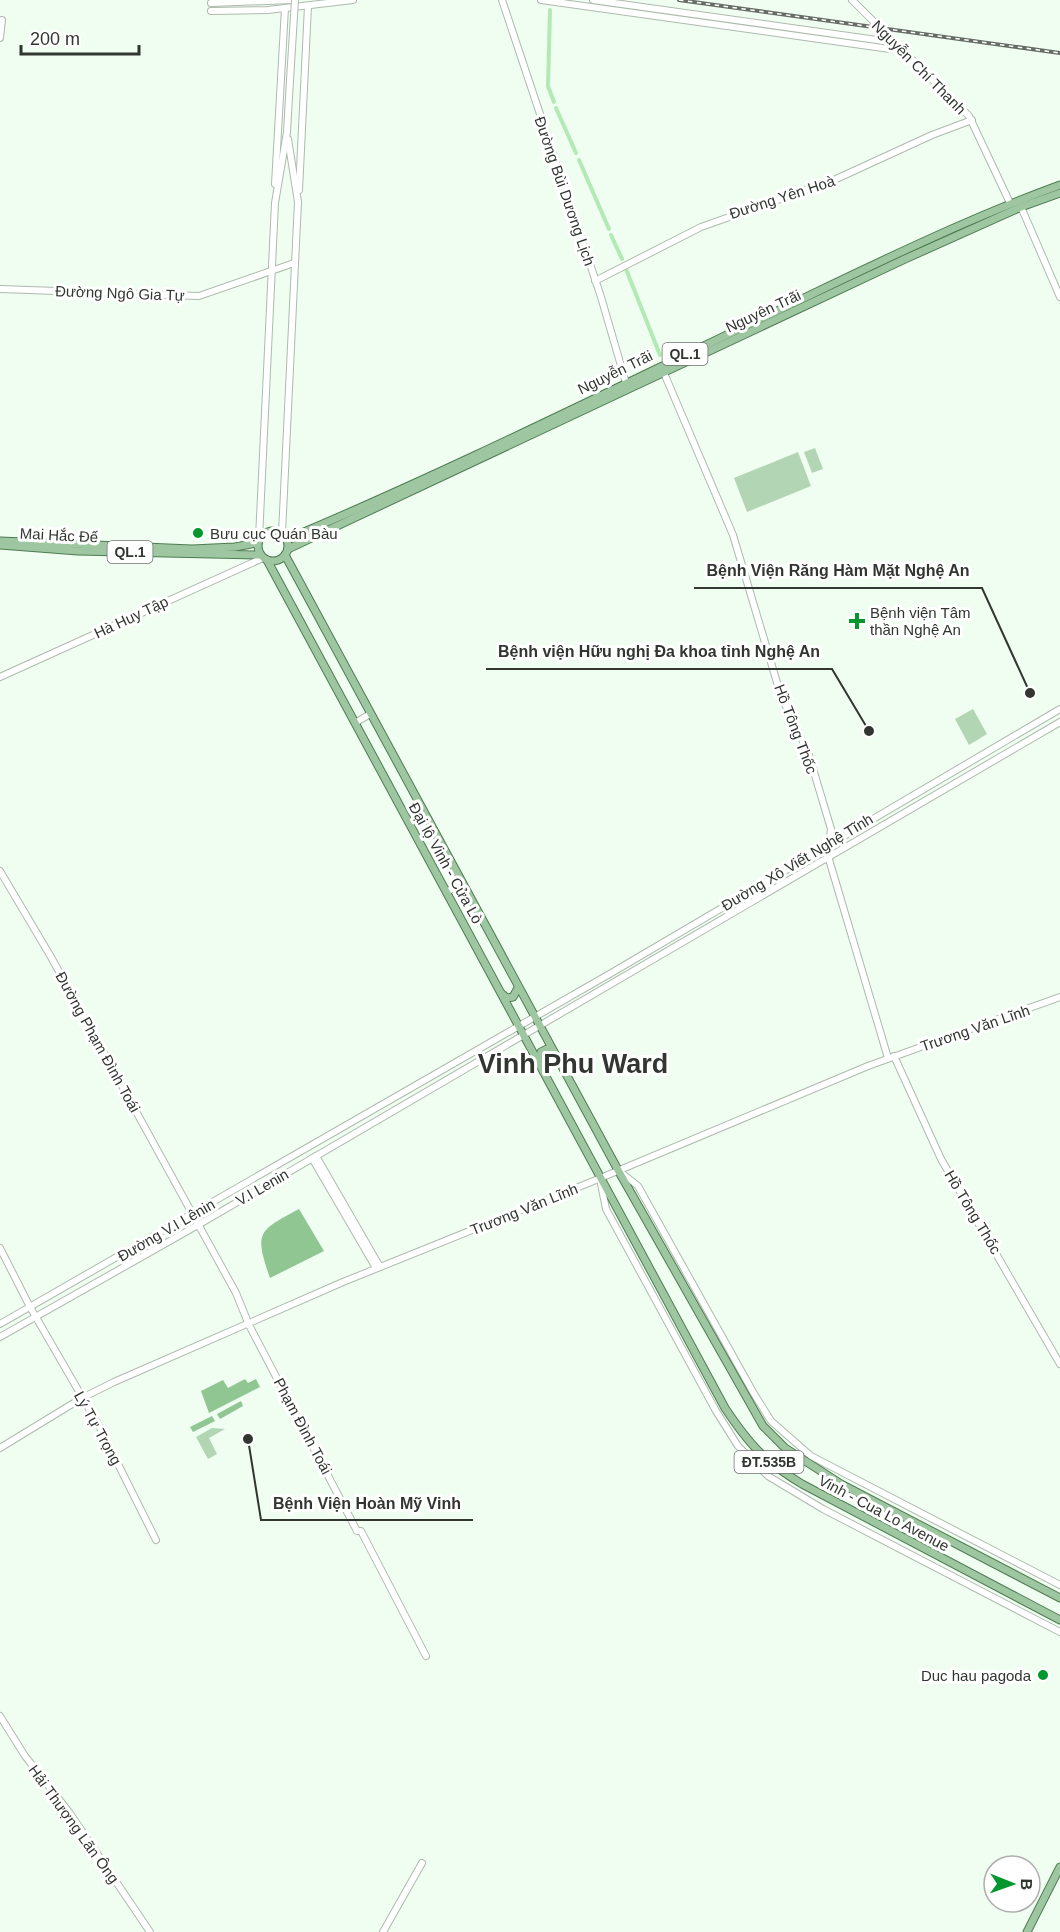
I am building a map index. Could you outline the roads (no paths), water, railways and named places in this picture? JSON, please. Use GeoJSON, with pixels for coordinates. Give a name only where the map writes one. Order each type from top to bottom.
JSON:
{"type":"FeatureCollection","features":[{"type":"Feature","properties":{"kind":"main road","name":"Nguyễn Trãi"},"geometry":{"type":"LineString","coordinates":[[627,386],[661,365],[1010,203],[1060,185]]}},
{"type":"Feature","properties":{"kind":"main road","name":"QL.1"},"geometry":{"type":"LineString","coordinates":[[1021,207],[1060,193]]}},
{"type":"Feature","properties":{"kind":"main road"},"geometry":{"type":"LineString","coordinates":[[1010,203],[1021,207]]}},
{"type":"Feature","properties":{"kind":"main road","name":"Nguyên Trãi"},"geometry":{"type":"LineString","coordinates":[[286,552],[402,492],[545,424],[627,386],[664,373],[1021,207]]}},
{"type":"Feature","properties":{"kind":"main road"},"geometry":{"type":"LineString","coordinates":[[661,365],[664,373]]}},
{"type":"Feature","properties":{"kind":"main road","name":"QL.1"},"geometry":{"type":"LineString","coordinates":[[258,540],[269,530],[284,535],[313,528],[402,492]]}},
{"type":"Feature","properties":{"kind":"main road"},"geometry":{"type":"LineString","coordinates":[[284,535],[286,552]]}},
{"type":"Feature","properties":{"kind":"main road"},"geometry":{"type":"LineString","coordinates":[[258,540],[264,558]]}},
{"type":"Feature","properties":{"kind":"main road","name":"Mai Hắc Đế"},"geometry":{"type":"LineString","coordinates":[[0,543],[192,549],[235,547],[258,540]]}},
{"type":"Feature","properties":{"kind":"main road","name":"Mai Hắc Đế"},"geometry":{"type":"LineString","coordinates":[[0,543],[78,551],[264,558]]}},
{"type":"Feature","properties":{"kind":"main road","name":"QL.1"},"geometry":{"type":"LineString","coordinates":[[264,558],[276,561],[286,552]]}},
{"type":"Feature","properties":{"kind":"main road","name":"Đại lộ Vinh - Cửa Lò"},"geometry":{"type":"LineString","coordinates":[[286,552],[370,714],[618,1170]]}},
{"type":"Feature","properties":{"kind":"main road","name":"Đại lộ Vinh - Cửa Lò"},"geometry":{"type":"LineString","coordinates":[[264,558],[600,1178]]}},
{"type":"Feature","properties":{"kind":"main road"},"geometry":{"type":"LineString","coordinates":[[502,994],[507,998],[513,998],[518,991],[517,985]]}},
{"type":"Feature","properties":{"kind":"main road"},"geometry":{"type":"LineString","coordinates":[[538,1062],[538,1055],[542,1050],[554,1053]]}},
{"type":"Feature","properties":{"kind":"main road","name":"Vinh - Cua Lo Avenue"},"geometry":{"type":"LineString","coordinates":[[618,1170],[745,1397],[763,1426],[784,1448],[841,1484],[1060,1598]]}},
{"type":"Feature","properties":{"kind":"main road","name":"Vinh - Cua Lo Avenue"},"geometry":{"type":"LineString","coordinates":[[600,1178],[725,1408],[746,1439],[772,1466],[830,1500],[1060,1620]]}},
{"type":"Feature","properties":{"kind":"main road"},"geometry":{"type":"LineString","coordinates":[[1027,1932],[1060,1867]]}},
{"type":"Feature","properties":{"kind":"street"},"geometry":{"type":"LineString","coordinates":[[212,3],[294,0],[287,132],[275,203]]}},
{"type":"Feature","properties":{"kind":"street"},"geometry":{"type":"LineString","coordinates":[[211,11],[285,8],[353,0]]}},
{"type":"Feature","properties":{"kind":"street","name":"Đường Bùi Dương Lịch"},"geometry":{"type":"LineString","coordinates":[[502,0],[595,281],[627,386]]}},
{"type":"Feature","properties":{"kind":"street"},"geometry":{"type":"LineString","coordinates":[[541,0],[884,41],[889,36]]}},
{"type":"Feature","properties":{"kind":"street"},"geometry":{"type":"LineString","coordinates":[[593,0],[890,49],[897,44]]}},
{"type":"Feature","properties":{"kind":"street","name":"Nguyễn Chí Thanh"},"geometry":{"type":"LineString","coordinates":[[852,0],[972,120],[1010,203]]}},
{"type":"Feature","properties":{"kind":"street"},"geometry":{"type":"LineString","coordinates":[[284,535],[294,263],[308,6]]}},
{"type":"Feature","properties":{"kind":"street"},"geometry":{"type":"LineString","coordinates":[[258,540],[285,8]]}},
{"type":"Feature","properties":{"kind":"street"},"geometry":{"type":"LineString","coordinates":[[0,38],[3,20]]}},
{"type":"Feature","properties":{"kind":"street","name":"Đường Yên Hoà"},"geometry":{"type":"LineString","coordinates":[[595,281],[701,226],[834,180],[932,135],[972,120]]}},
{"type":"Feature","properties":{"kind":"street"},"geometry":{"type":"LineString","coordinates":[[287,132],[298,202]]}},
{"type":"Feature","properties":{"kind":"street"},"geometry":{"type":"LineString","coordinates":[[1021,207],[1060,297]]}},
{"type":"Feature","properties":{"kind":"street","name":"Đường Ngô Gia Tự"},"geometry":{"type":"LineString","coordinates":[[0,289],[200,296],[294,263]]}},
{"type":"Feature","properties":{"kind":"street","name":"Hồ Tông Thốc"},"geometry":{"type":"LineString","coordinates":[[664,373],[733,535],[781,696],[808,752],[831,829],[828,856],[891,1057],[932,1142],[1060,1364]]}},
{"type":"Feature","properties":{"kind":"street","name":"Hà Huy Tập"},"geometry":{"type":"LineString","coordinates":[[0,677],[264,558]]}},
{"type":"Feature","properties":{"kind":"street","name":"Đường Xô Viết Nghệ Tĩnh"},"geometry":{"type":"LineString","coordinates":[[519,1026],[1060,709]]}},
{"type":"Feature","properties":{"kind":"street"},"geometry":{"type":"LineString","coordinates":[[355,723],[370,714]]}},
{"type":"Feature","properties":{"kind":"street","name":"Đường Xô Viết Nghệ Tĩnh"},"geometry":{"type":"LineString","coordinates":[[524,1035],[1060,722]]}},
{"type":"Feature","properties":{"kind":"street"},"geometry":{"type":"LineString","coordinates":[[1023,730],[1028,740]]}},
{"type":"Feature","properties":{"kind":"street"},"geometry":{"type":"LineString","coordinates":[[957,769],[962,778]]}},
{"type":"Feature","properties":{"kind":"street","name":"Đường Phạm Đình Toái"},"geometry":{"type":"LineString","coordinates":[[0,871],[51,957],[198,1225]]}},
{"type":"Feature","properties":{"kind":"street"},"geometry":{"type":"LineString","coordinates":[[447,892],[462,884]]}},
{"type":"Feature","properties":{"kind":"street","name":"Trương Văn Lĩnh"},"geometry":{"type":"LineString","coordinates":[[0,1448],[82,1398],[158,1362],[378,1268],[891,1057],[1060,997]]}},
{"type":"Feature","properties":{"kind":"street","name":"Đường V.I Lênin"},"geometry":{"type":"LineString","coordinates":[[0,1324],[519,1026]]}},
{"type":"Feature","properties":{"kind":"street","name":"V.I Lenin"},"geometry":{"type":"LineString","coordinates":[[0,1337],[198,1225],[524,1035]]}},
{"type":"Feature","properties":{"kind":"street"},"geometry":{"type":"LineString","coordinates":[[321,1141],[326,1150]]}},
{"type":"Feature","properties":{"kind":"street"},"geometry":{"type":"LineString","coordinates":[[314,1157],[378,1268]]}},
{"type":"Feature","properties":{"kind":"street"},"geometry":{"type":"LineString","coordinates":[[618,1170],[638,1186],[771,1421],[791,1441],[811,1456],[848,1476],[1060,1585]]}},
{"type":"Feature","properties":{"kind":"street"},"geometry":{"type":"LineString","coordinates":[[600,1178],[606,1209],[716,1411],[738,1446],[768,1476],[823,1509],[1060,1632]]}},
{"type":"Feature","properties":{"kind":"street","name":"Phạm Đình Toái"},"geometry":{"type":"LineString","coordinates":[[198,1225],[236,1293],[249,1325],[357,1531],[361,1531],[384,1572],[426,1656]]}},
{"type":"Feature","properties":{"kind":"street"},"geometry":{"type":"LineString","coordinates":[[0,1248],[30,1307]]}},
{"type":"Feature","properties":{"kind":"street","name":"Lý Tự Trọng"},"geometry":{"type":"LineString","coordinates":[[30,1307],[82,1398],[156,1540]]}},
{"type":"Feature","properties":{"kind":"street","name":"Hải Thượng Lãn Ông"},"geometry":{"type":"LineString","coordinates":[[0,1716],[25,1756],[69,1812],[150,1932]]}},
{"type":"Feature","properties":{"kind":"street"},"geometry":{"type":"LineString","coordinates":[[383,1932],[422,1863]]}},
{"type":"Feature","properties":{"kind":"waterway"},"geometry":{"type":"LineString","coordinates":[[550,10],[548,86],[554,102]]}},
{"type":"Feature","properties":{"kind":"waterway"},"geometry":{"type":"LineString","coordinates":[[556,108],[576,153]]}},
{"type":"Feature","properties":{"kind":"waterway"},"geometry":{"type":"LineString","coordinates":[[579,160],[609,229]]}},
{"type":"Feature","properties":{"kind":"waterway"},"geometry":{"type":"LineString","coordinates":[[611,235],[622,259]]}},
{"type":"Feature","properties":{"kind":"waterway"},"geometry":{"type":"LineString","coordinates":[[626,269],[660,355]]}},
{"type":"Feature","properties":{"kind":"railway"},"geometry":{"type":"LineString","coordinates":[[679,0],[1060,53]]}},
{"type":"Feature","properties":{"kind":"place","name":"Bưu cục Quán Bàu"},"geometry":{"type":"Point","coordinates":[198,533]}},
{"type":"Feature","properties":{"kind":"place","name":"Bệnh viện Tâm thần Nghệ An"},"geometry":{"type":"Point","coordinates":[857,621]}},
{"type":"Feature","properties":{"kind":"place","name":"Bệnh Viện Răng Hàm Mặt Nghệ An"},"geometry":{"type":"Point","coordinates":[1030,693]}},
{"type":"Feature","properties":{"kind":"place","name":"Bệnh viện Hữu nghị Đa khoa tỉnh Nghệ An"},"geometry":{"type":"Point","coordinates":[869,731]}},
{"type":"Feature","properties":{"kind":"place","name":"Bệnh Viện Hoàn Mỹ Vinh"},"geometry":{"type":"Point","coordinates":[248,1439]}},
{"type":"Feature","properties":{"kind":"place","name":"Duc hau pagoda"},"geometry":{"type":"Point","coordinates":[1043,1675]}},
{"type":"Feature","properties":{"kind":"district","name":"Vinh Phu Ward"},"geometry":{"type":"Point","coordinates":[573,1064]}}]}
